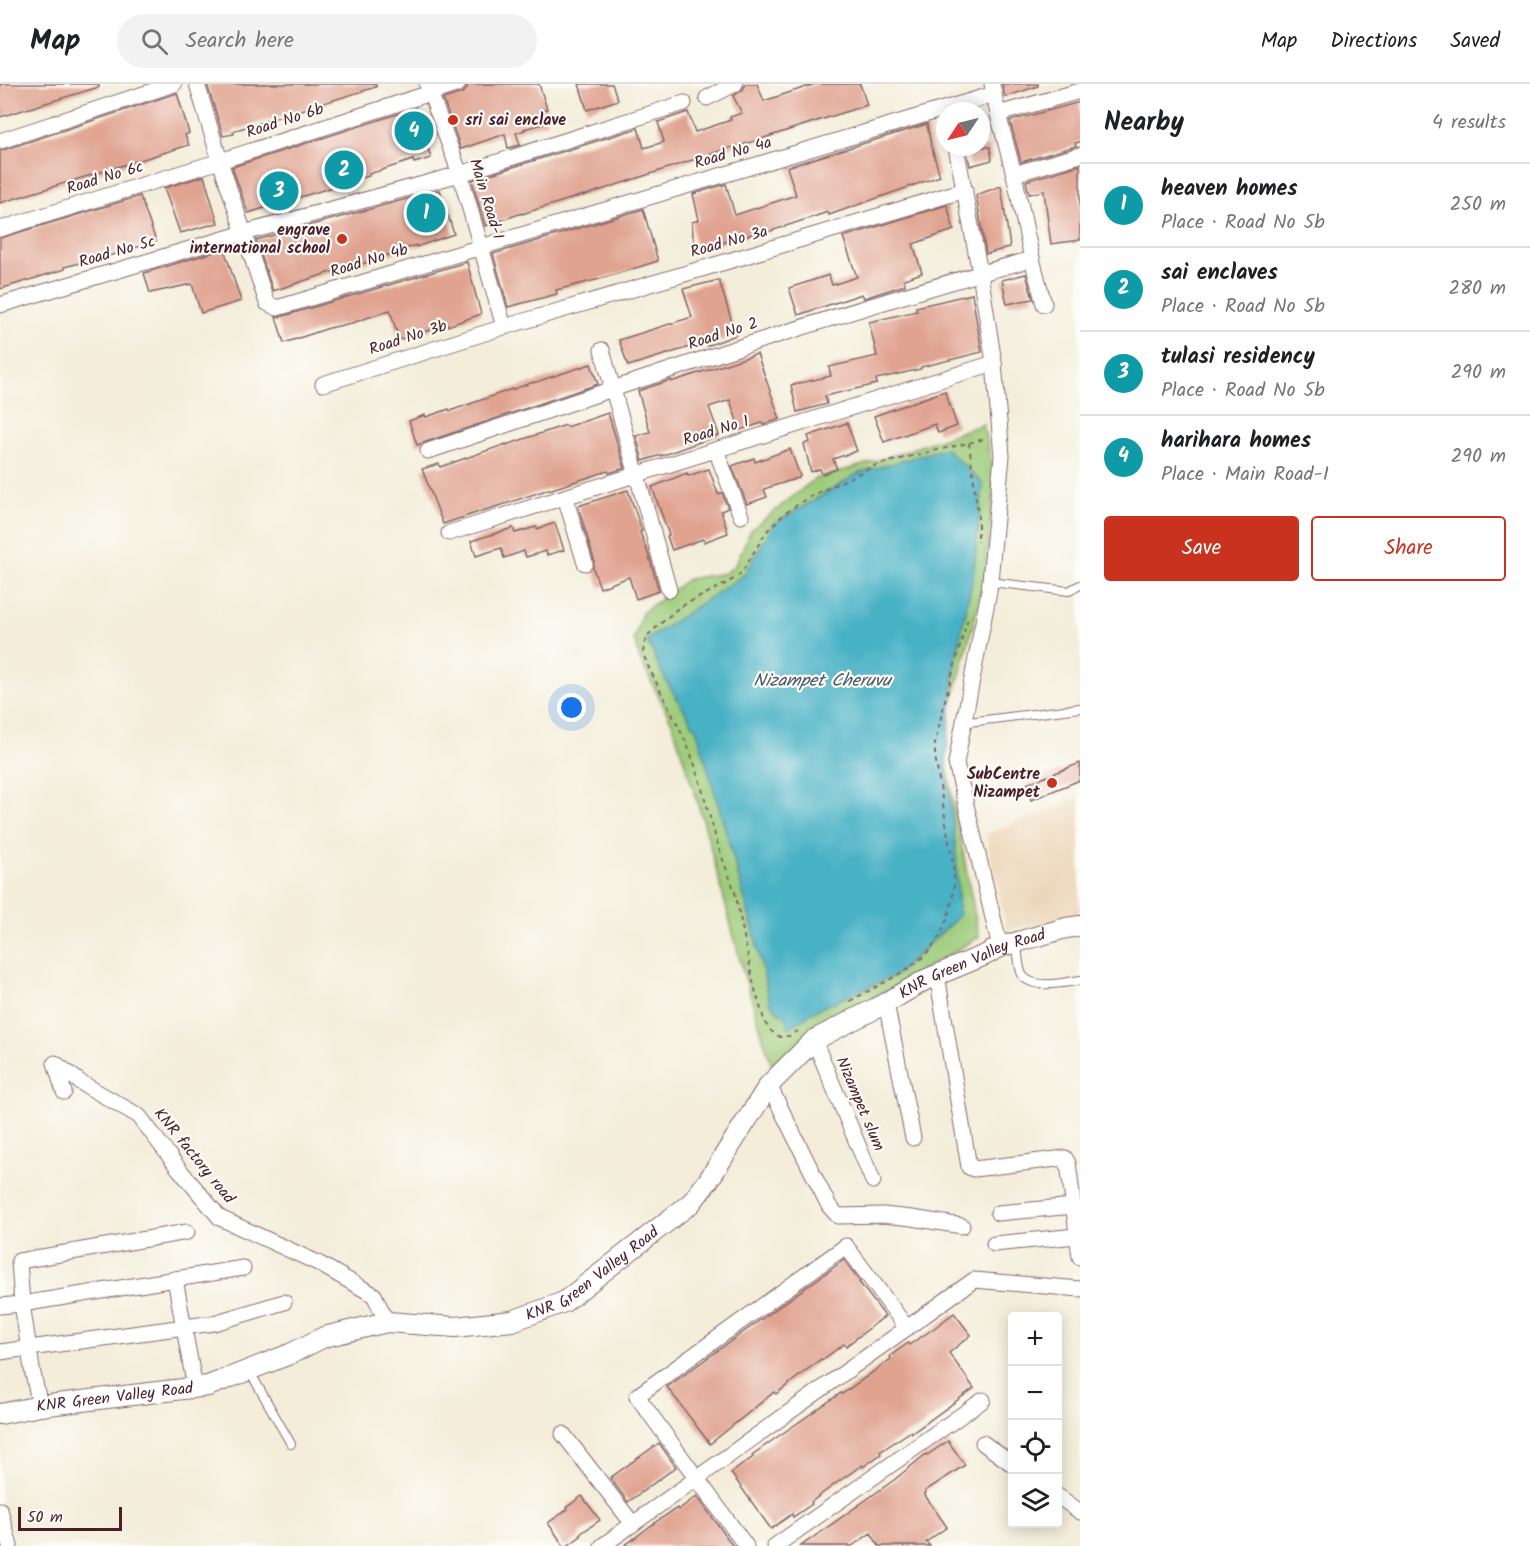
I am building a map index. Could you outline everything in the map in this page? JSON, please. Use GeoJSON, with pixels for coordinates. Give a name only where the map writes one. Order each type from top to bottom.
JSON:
{"type":"FeatureCollection","features":[{"type":"Feature","properties":{"kind":"street"},"geometry":{"type":"LineString","coordinates":[[0,141],[174,84]]}},
{"type":"Feature","properties":{"kind":"street"},"geometry":{"type":"LineString","coordinates":[[197,84],[244,233]]}},
{"type":"Feature","properties":{"kind":"street","name":"Road No 6b"},"geometry":{"type":"LineString","coordinates":[[220,161],[428,88],[458,84]]}},
{"type":"Feature","properties":{"kind":"street"},"geometry":{"type":"LineString","coordinates":[[707,98],[735,84]]}},
{"type":"Feature","properties":{"kind":"street","name":"Main Road-I"},"geometry":{"type":"LineString","coordinates":[[428,88],[460,174],[504,327]]}},
{"type":"Feature","properties":{"kind":"street"},"geometry":{"type":"LineString","coordinates":[[993,89],[1044,304]]}},
{"type":"Feature","properties":{"kind":"street","name":"Road No 4a"},"geometry":{"type":"LineString","coordinates":[[964,102],[993,89]]}},
{"type":"Feature","properties":{"kind":"street"},"geometry":{"type":"LineString","coordinates":[[998,114],[1080,91]]}},
{"type":"Feature","properties":{"kind":"street","name":"Road No 5c"},"geometry":{"type":"LineString","coordinates":[[0,305],[244,233],[460,174],[684,103]]}},
{"type":"Feature","properties":{"kind":"street","name":"Road No 4a"},"geometry":{"type":"LineString","coordinates":[[482,246],[936,113]]}},
{"type":"Feature","properties":{"kind":"street"},"geometry":{"type":"LineString","coordinates":[[1014,174],[1080,155]]}},
{"type":"Feature","properties":{"kind":"street"},"geometry":{"type":"LineString","coordinates":[[958,156],[994,363],[1002,456],[990,582],[956,763],[1008,945]]}},
{"type":"Feature","properties":{"kind":"street","name":"Road No 6c"},"geometry":{"type":"LineString","coordinates":[[0,229],[220,161]]}},
{"type":"Feature","properties":{"kind":"street","name":"Road No 3a"},"geometry":{"type":"LineString","coordinates":[[504,327],[965,190]]}},
{"type":"Feature","properties":{"kind":"street","name":"Road No 4b"},"geometry":{"type":"LineString","coordinates":[[244,233],[267,303],[277,308],[482,246]]}},
{"type":"Feature","properties":{"kind":"street","name":"Road No 2"},"geometry":{"type":"LineString","coordinates":[[428,451],[768,338],[1032,259]]}},
{"type":"Feature","properties":{"kind":"street","name":"Road No 3b"},"geometry":{"type":"LineString","coordinates":[[323,384],[504,327]]}},
{"type":"Feature","properties":{"kind":"street"},"geometry":{"type":"LineString","coordinates":[[602,350],[669,590]]}},
{"type":"Feature","properties":{"kind":"street","name":"Road No 1"},"geometry":{"type":"LineString","coordinates":[[449,533],[994,363]]}},
{"type":"Feature","properties":{"kind":"street"},"geometry":{"type":"LineString","coordinates":[[716,450],[741,516]]}},
{"type":"Feature","properties":{"kind":"street"},"geometry":{"type":"LineString","coordinates":[[564,497],[585,563]]}},
{"type":"Feature","properties":{"kind":"street","name":"KNR Green Valley Road"},"geometry":{"type":"LineString","coordinates":[[0,1414],[40,1406],[208,1386],[290,1354],[324,1337],[387,1322],[455,1327],[512,1321],[564,1302],[691,1203],[708,1181],[769,1085],[807,1035],[886,1003],[924,980],[1008,945],[1080,926]]}},
{"type":"Feature","properties":{"kind":"street"},"geometry":{"type":"LineString","coordinates":[[938,975],[969,1167],[974,1169],[1065,1158],[1068,1162],[1080,1257]]}},
{"type":"Feature","properties":{"kind":"street"},"geometry":{"type":"LineString","coordinates":[[886,1003],[913,1138]]}},
{"type":"Feature","properties":{"kind":"street","name":"Nizampet slum"},"geometry":{"type":"LineString","coordinates":[[807,1035],[873,1181]]}},
{"type":"Feature","properties":{"kind":"street","name":"KNR factory road"},"geometry":{"type":"LineString","coordinates":[[64,1092],[55,1063],[80,1082],[139,1116],[220,1218],[309,1258],[374,1295],[387,1322]]}},
{"type":"Feature","properties":{"kind":"street"},"geometry":{"type":"LineString","coordinates":[[769,1085],[830,1206],[838,1216],[883,1215],[962,1226]]}},
{"type":"Feature","properties":{"kind":"street"},"geometry":{"type":"LineString","coordinates":[[998,1213],[1074,1206]]}},
{"type":"Feature","properties":{"kind":"street"},"geometry":{"type":"LineString","coordinates":[[40,1406],[22,1304],[20,1262],[187,1232]]}},
{"type":"Feature","properties":{"kind":"street"},"geometry":{"type":"LineString","coordinates":[[994,1244],[1077,1236]]}},
{"type":"Feature","properties":{"kind":"street"},"geometry":{"type":"LineString","coordinates":[[746,1546],[637,1396],[846,1246],[907,1328]]}},
{"type":"Feature","properties":{"kind":"street"},"geometry":{"type":"LineString","coordinates":[[0,1306],[243,1268]]}},
{"type":"Feature","properties":{"kind":"street"},"geometry":{"type":"LineString","coordinates":[[175,1279],[195,1388]]}},
{"type":"Feature","properties":{"kind":"street"},"geometry":{"type":"LineString","coordinates":[[602,1546],[974,1280],[1080,1289]]}},
{"type":"Feature","properties":{"kind":"street"},"geometry":{"type":"LineString","coordinates":[[0,1352],[214,1323],[284,1302]]}},
{"type":"Feature","properties":{"kind":"street"},"geometry":{"type":"LineString","coordinates":[[775,1546],[983,1400]]}},
{"type":"Feature","properties":{"kind":"street"},"geometry":{"type":"LineString","coordinates":[[563,1434],[633,1524]]}},
{"type":"Feature","properties":{"kind":"street"},"geometry":{"type":"LineString","coordinates":[[983,1443],[1008,1461]]}},
{"type":"Feature","properties":{"kind":"street"},"geometry":{"type":"LineString","coordinates":[[1062,1499],[1080,1512]]}},
{"type":"Feature","properties":{"kind":"street"},"geometry":{"type":"LineString","coordinates":[[0,1510],[10,1546]]}},
{"type":"Feature","properties":{"kind":"lane"},"geometry":{"type":"LineString","coordinates":[[990,582],[1069,591],[1080,585]]}},
{"type":"Feature","properties":{"kind":"lane"},"geometry":{"type":"LineString","coordinates":[[969,722],[1080,708]]}},
{"type":"Feature","properties":{"kind":"lane"},"geometry":{"type":"LineString","coordinates":[[1008,945],[1027,980],[1039,984],[1080,980]]}},
{"type":"Feature","properties":{"kind":"lane"},"geometry":{"type":"LineString","coordinates":[[249,1371],[291,1444]]}},
{"type":"Feature","properties":{"kind":"path"},"geometry":{"type":"LineString","coordinates":[[807,1035],[780,1037],[765,1023],[754,986],[735,892],[719,849],[697,771],[687,744],[647,664],[643,653],[644,644],[650,634],[678,608],[729,582],[739,574],[766,532],[783,515],[807,498],[876,465],[1000,436]]}},
{"type":"Feature","properties":{"kind":"path"},"geometry":{"type":"LineString","coordinates":[[969,443],[978,514],[978,546]]}},
{"type":"Feature","properties":{"kind":"path"},"geometry":{"type":"LineString","coordinates":[[848,1002],[907,969],[924,956],[943,929],[949,913],[954,873],[935,744],[970,612]]}},
{"type":"Feature","properties":{"kind":"shaded area"},"geometry":{"type":"Polygon","coordinates":[[[1080,797],[1080,918],[1007,929],[986,834],[1080,797]]]}},
{"type":"Feature","properties":{"kind":"green space","name":"Nizampet Cheruvu"},"geometry":{"type":"Polygon","coordinates":[[[983,424],[995,477],[984,584],[949,715],[945,756],[979,937],[837,1021],[771,1064],[743,971],[704,823],[672,723],[640,659],[634,639],[642,613],[688,579],[725,573],[735,565],[751,530],[815,479],[883,459],[983,424]]]}},
{"type":"Feature","properties":{"kind":"water","name":"Nizampet Cheruvu"},"geometry":{"type":"Polygon","coordinates":[[[946,448],[983,484],[973,577],[955,662],[946,760],[956,851],[959,916],[896,975],[816,1010],[789,1028],[785,1016],[770,1003],[754,933],[697,731],[665,679],[646,640],[744,575],[774,524],[859,473],[946,448]]]}},
{"type":"Feature","properties":{"kind":"building"},"geometry":{"type":"Polygon","coordinates":[[[0,84],[99,84],[99,87],[0,117],[0,84]]]}},
{"type":"Feature","properties":{"kind":"building"},"geometry":{"type":"Polygon","coordinates":[[[207,84],[376,84],[376,87],[223,136],[207,84]]]}},
{"type":"Feature","properties":{"kind":"building"},"geometry":{"type":"Polygon","coordinates":[[[468,84],[539,84],[547,109],[544,110],[547,123],[516,133],[520,145],[508,148],[505,134],[461,149],[443,99],[462,93],[468,84]]]}},
{"type":"Feature","properties":{"kind":"building"},"geometry":{"type":"Polygon","coordinates":[[[579,84],[612,84],[618,100],[587,110],[579,84]]]}},
{"type":"Feature","properties":{"kind":"building"},"geometry":{"type":"Polygon","coordinates":[[[745,84],[757,84],[764,101],[815,84],[860,84],[867,105],[485,226],[472,180],[638,128],[644,148],[664,142],[658,122],[688,112],[695,132],[731,120],[730,117],[742,113],[733,96],[743,90],[745,84]]]}},
{"type":"Feature","properties":{"kind":"building"},"geometry":{"type":"Polygon","coordinates":[[[1002,84],[1038,84],[1038,86],[1005,97],[1002,84]]]}},
{"type":"Feature","properties":{"kind":"building"},"geometry":{"type":"Polygon","coordinates":[[[177,93],[189,133],[185,135],[189,145],[0,203],[0,151],[177,93]]]}},
{"type":"Feature","properties":{"kind":"building"},"geometry":{"type":"Polygon","coordinates":[[[1080,102],[1080,142],[1075,143],[1076,146],[1021,162],[1010,121],[1080,102]]]}},
{"type":"Feature","properties":{"kind":"building"},"geometry":{"type":"Polygon","coordinates":[[[416,108],[431,158],[414,163],[413,160],[248,213],[232,167],[416,108]]]}},
{"type":"Feature","properties":{"kind":"building"},"geometry":{"type":"Polygon","coordinates":[[[927,124],[940,176],[829,215],[828,212],[753,237],[753,234],[697,250],[692,222],[699,220],[693,194],[726,184],[735,215],[796,195],[787,167],[927,124]]]}},
{"type":"Feature","properties":{"kind":"building"},"geometry":{"type":"Polygon","coordinates":[[[990,147],[992,160],[970,166],[968,156],[990,156],[990,147]]]}},
{"type":"Feature","properties":{"kind":"building"},"geometry":{"type":"Polygon","coordinates":[[[1080,165],[1080,240],[1051,244],[1044,191],[1029,194],[1026,181],[1080,165]]]}},
{"type":"Feature","properties":{"kind":"building"},"geometry":{"type":"Polygon","coordinates":[[[204,176],[218,223],[180,233],[164,188],[204,176]]]}},
{"type":"Feature","properties":{"kind":"building"},"geometry":{"type":"Polygon","coordinates":[[[1001,186],[1010,247],[986,254],[976,195],[1001,186]]]}},
{"type":"Feature","properties":{"kind":"building"},"geometry":{"type":"Polygon","coordinates":[[[440,190],[454,234],[273,291],[256,240],[440,190]]]}},
{"type":"Feature","properties":{"kind":"building"},"geometry":{"type":"Polygon","coordinates":[[[140,196],[156,241],[64,267],[65,269],[0,289],[0,238],[140,196]]]}},
{"type":"Feature","properties":{"kind":"building"},"geometry":{"type":"Polygon","coordinates":[[[947,205],[954,230],[913,244],[922,273],[904,279],[905,285],[864,298],[862,294],[798,315],[789,288],[829,275],[832,285],[857,277],[843,237],[947,205]]]}},
{"type":"Feature","properties":{"kind":"building"},"geometry":{"type":"Polygon","coordinates":[[[643,209],[658,261],[556,290],[557,294],[508,307],[493,254],[643,209]]]}},
{"type":"Feature","properties":{"kind":"building"},"geometry":{"type":"Polygon","coordinates":[[[224,249],[241,301],[201,313],[192,284],[150,293],[144,273],[224,249]]]}},
{"type":"Feature","properties":{"kind":"building"},"geometry":{"type":"Polygon","coordinates":[[[467,262],[481,314],[399,340],[390,310],[284,343],[276,317],[467,262]]]}},
{"type":"Feature","properties":{"kind":"building"},"geometry":{"type":"Polygon","coordinates":[[[1026,274],[1033,299],[1007,304],[1002,280],[1026,274]]]}},
{"type":"Feature","properties":{"kind":"building"},"geometry":{"type":"Polygon","coordinates":[[[719,280],[736,335],[707,346],[706,342],[628,366],[619,340],[692,317],[683,289],[719,280]]]}},
{"type":"Feature","properties":{"kind":"building"},"geometry":{"type":"Polygon","coordinates":[[[972,294],[982,352],[876,379],[877,384],[825,396],[827,404],[797,412],[791,385],[831,376],[829,367],[877,356],[869,322],[917,311],[916,307],[972,294]]]}},
{"type":"Feature","properties":{"kind":"building"},"geometry":{"type":"Polygon","coordinates":[[[757,354],[780,419],[740,430],[730,400],[709,407],[719,435],[643,461],[636,436],[650,432],[638,391],[757,354]]]}},
{"type":"Feature","properties":{"kind":"building"},"geometry":{"type":"Polygon","coordinates":[[[591,364],[598,384],[417,445],[409,421],[449,409],[450,411],[591,364]]]}},
{"type":"Feature","properties":{"kind":"building"},"geometry":{"type":"Polygon","coordinates":[[[945,391],[957,426],[938,433],[935,424],[884,442],[874,416],[945,391]]]}},
{"type":"Feature","properties":{"kind":"building"},"geometry":{"type":"Polygon","coordinates":[[[608,413],[625,468],[549,489],[443,524],[422,469],[439,464],[440,467],[608,413]]]}},
{"type":"Feature","properties":{"kind":"building"},"geometry":{"type":"Polygon","coordinates":[[[847,423],[857,451],[833,459],[837,469],[822,474],[820,469],[811,472],[804,444],[810,442],[808,436],[847,423]]]}},
{"type":"Feature","properties":{"kind":"building"},"geometry":{"type":"Polygon","coordinates":[[[790,449],[800,476],[764,489],[767,497],[747,504],[732,466],[754,458],[755,462],[790,449]]]}},
{"type":"Feature","properties":{"kind":"building"},"geometry":{"type":"Polygon","coordinates":[[[709,469],[718,494],[722,493],[728,508],[721,511],[728,533],[672,550],[652,487],[687,473],[688,476],[709,469]]]}},
{"type":"Feature","properties":{"kind":"building"},"geometry":{"type":"Polygon","coordinates":[[[628,490],[659,591],[636,599],[629,577],[600,588],[578,506],[628,490]]]}},
{"type":"Feature","properties":{"kind":"building"},"geometry":{"type":"Polygon","coordinates":[[[555,523],[564,550],[547,555],[546,551],[526,557],[524,551],[504,558],[501,548],[476,556],[471,541],[513,528],[515,533],[555,523]]]}},
{"type":"Feature","properties":{"kind":"building","name":"SubCentre Nizampet"},"geometry":{"type":"Polygon","coordinates":[[[1080,763],[1080,780],[1031,800],[1025,785],[1080,763]]]}},
{"type":"Feature","properties":{"kind":"building"},"geometry":{"type":"Polygon","coordinates":[[[844,1260],[885,1316],[846,1346],[844,1344],[821,1359],[776,1394],[774,1392],[710,1444],[667,1387],[844,1260]]]}},
{"type":"Feature","properties":{"kind":"building"},"geometry":{"type":"Polygon","coordinates":[[[954,1313],[971,1335],[949,1353],[974,1388],[912,1433],[911,1431],[880,1452],[881,1454],[863,1467],[862,1465],[835,1484],[811,1502],[812,1504],[793,1517],[792,1514],[771,1529],[731,1473],[773,1440],[891,1359],[890,1356],[908,1343],[909,1345],[954,1313]]]}},
{"type":"Feature","properties":{"kind":"building"},"geometry":{"type":"Polygon","coordinates":[[[948,1441],[965,1465],[925,1491],[924,1494],[947,1527],[926,1542],[930,1546],[879,1546],[871,1533],[852,1546],[801,1546],[894,1480],[926,1454],[948,1441]]]}},
{"type":"Feature","properties":{"kind":"building"},"geometry":{"type":"Polygon","coordinates":[[[659,1443],[676,1467],[628,1502],[610,1478],[659,1443]]]}},
{"type":"Feature","properties":{"kind":"building"},"geometry":{"type":"Polygon","coordinates":[[[582,1496],[600,1520],[580,1534],[581,1536],[564,1546],[548,1523],[582,1496]]]}},
{"type":"Feature","properties":{"kind":"building"},"geometry":{"type":"Polygon","coordinates":[[[697,1496],[733,1546],[624,1546],[657,1521],[677,1508],[678,1510],[697,1496]]]}},
{"type":"Feature","properties":{"kind":"place","name":"sri sai enclave"},"geometry":{"type":"Point","coordinates":[453,120]}},
{"type":"Feature","properties":{"kind":"place","name":"harihara homes"},"geometry":{"type":"Point","coordinates":[414,131]}},
{"type":"Feature","properties":{"kind":"place","name":"sai enclaves"},"geometry":{"type":"Point","coordinates":[344,170]}},
{"type":"Feature","properties":{"kind":"place","name":"tulasi residency"},"geometry":{"type":"Point","coordinates":[279,191]}},
{"type":"Feature","properties":{"kind":"place","name":"heaven homes"},"geometry":{"type":"Point","coordinates":[426,213]}},
{"type":"Feature","properties":{"kind":"place","name":"engrave international school"},"geometry":{"type":"Point","coordinates":[342,239]}},
{"type":"Feature","properties":{"kind":"place","name":"SubCentre Nizampet"},"geometry":{"type":"Point","coordinates":[1052,783]}}]}
